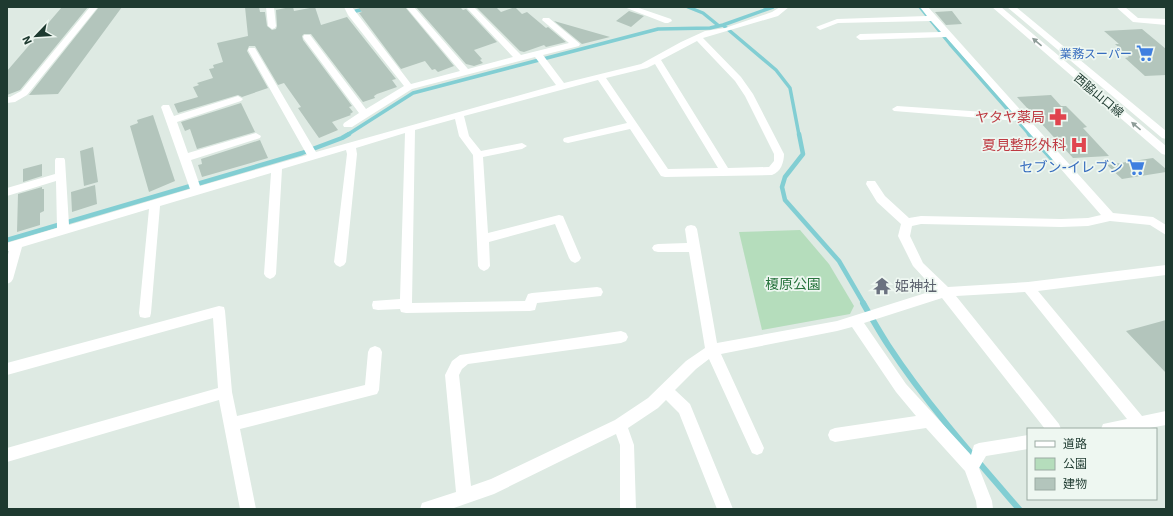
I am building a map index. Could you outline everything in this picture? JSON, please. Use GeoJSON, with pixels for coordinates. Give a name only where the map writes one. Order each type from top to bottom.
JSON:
{"type":"FeatureCollection","features":[{"type":"Feature","properties":{"kind":"street"},"geometry":{"type":"LineString","coordinates":[[7,100],[12,100],[24,93],[94,7]]}},
{"type":"Feature","properties":{"kind":"street"},"geometry":{"type":"LineString","coordinates":[[270,7],[272,26]]}},
{"type":"Feature","properties":{"kind":"street"},"geometry":{"type":"LineString","coordinates":[[348,7],[351,14],[409,87]]}},
{"type":"Feature","properties":{"kind":"street"},"geometry":{"type":"LineString","coordinates":[[410,7],[466,72]]}},
{"type":"Feature","properties":{"kind":"street"},"geometry":{"type":"LineString","coordinates":[[470,7],[518,58]]}},
{"type":"Feature","properties":{"kind":"street"},"geometry":{"type":"LineString","coordinates":[[628,7],[668,21]]}},
{"type":"Feature","properties":{"kind":"street"},"geometry":{"type":"LineString","coordinates":[[7,279],[12,245],[63,224],[155,203],[410,128],[562,86],[644,66],[684,44],[708,33],[728,29],[775,14],[785,7]]}},
{"type":"Feature","properties":{"kind":"street"},"geometry":{"type":"LineString","coordinates":[[924,7],[929,18],[1016,118],[1110,217]]}},
{"type":"Feature","properties":{"kind":"street","name":"西脇山口線"},"geometry":{"type":"LineString","coordinates":[[996,7],[1166,152]]}},
{"type":"Feature","properties":{"kind":"street","name":"西脇山口線"},"geometry":{"type":"LineString","coordinates":[[1011,7],[1166,136]]}},
{"type":"Feature","properties":{"kind":"street"},"geometry":{"type":"LineString","coordinates":[[1120,7],[1136,20],[1166,22]]}},
{"type":"Feature","properties":{"kind":"street"},"geometry":{"type":"LineString","coordinates":[[820,27],[837,21],[929,18]]}},
{"type":"Feature","properties":{"kind":"street"},"geometry":{"type":"LineString","coordinates":[[348,125],[409,87],[576,44],[546,20]]}},
{"type":"Feature","properties":{"kind":"street"},"geometry":{"type":"LineString","coordinates":[[860,37],[943,34]]}},
{"type":"Feature","properties":{"kind":"street"},"geometry":{"type":"LineString","coordinates":[[307,37],[365,114]]}},
{"type":"Feature","properties":{"kind":"street"},"geometry":{"type":"LineString","coordinates":[[601,77],[665,173],[772,171],[779,162],[779,154],[750,96],[738,79],[698,38]]}},
{"type":"Feature","properties":{"kind":"street"},"geometry":{"type":"LineString","coordinates":[[252,50],[314,157]]}},
{"type":"Feature","properties":{"kind":"street"},"geometry":{"type":"LineString","coordinates":[[537,54],[562,86]]}},
{"type":"Feature","properties":{"kind":"street"},"geometry":{"type":"LineString","coordinates":[[657,60],[725,172]]}},
{"type":"Feature","properties":{"kind":"street"},"geometry":{"type":"LineString","coordinates":[[171,120],[238,99]]}},
{"type":"Feature","properties":{"kind":"street"},"geometry":{"type":"LineString","coordinates":[[166,107],[196,191]]}},
{"type":"Feature","properties":{"kind":"street"},"geometry":{"type":"LineString","coordinates":[[897,109],[1016,118]]}},
{"type":"Feature","properties":{"kind":"street"},"geometry":{"type":"LineString","coordinates":[[459,115],[464,136],[478,155],[484,266]]}},
{"type":"Feature","properties":{"kind":"street"},"geometry":{"type":"LineString","coordinates":[[568,140],[633,125]]}},
{"type":"Feature","properties":{"kind":"street"},"geometry":{"type":"LineString","coordinates":[[410,128],[406,308],[530,306],[532,298],[597,292]]}},
{"type":"Feature","properties":{"kind":"street"},"geometry":{"type":"LineString","coordinates":[[185,158],[256,136]]}},
{"type":"Feature","properties":{"kind":"street"},"geometry":{"type":"LineString","coordinates":[[340,262],[352,154],[350,146]]}},
{"type":"Feature","properties":{"kind":"street"},"geometry":{"type":"LineString","coordinates":[[478,155],[522,146]]}},
{"type":"Feature","properties":{"kind":"street"},"geometry":{"type":"LineString","coordinates":[[60,160],[63,224]]}},
{"type":"Feature","properties":{"kind":"street"},"geometry":{"type":"LineString","coordinates":[[270,274],[277,168]]}},
{"type":"Feature","properties":{"kind":"street"},"geometry":{"type":"LineString","coordinates":[[7,192],[61,176]]}},
{"type":"Feature","properties":{"kind":"street"},"geometry":{"type":"LineString","coordinates":[[871,184],[881,199],[907,223]]}},
{"type":"Feature","properties":{"kind":"street"},"geometry":{"type":"LineString","coordinates":[[145,313],[155,203]]}},
{"type":"Feature","properties":{"kind":"street"},"geometry":{"type":"LineString","coordinates":[[907,223],[921,220],[1061,223],[1088,222],[1110,217],[1153,221],[1166,231]]}},
{"type":"Feature","properties":{"kind":"street"},"geometry":{"type":"LineString","coordinates":[[483,239],[559,219],[575,258]]}},
{"type":"Feature","properties":{"kind":"street"},"geometry":{"type":"LineString","coordinates":[[907,223],[904,236],[919,266],[945,292],[1053,428]]}},
{"type":"Feature","properties":{"kind":"street"},"geometry":{"type":"LineString","coordinates":[[691,229],[712,350],[757,448]]}},
{"type":"Feature","properties":{"kind":"street"},"geometry":{"type":"LineString","coordinates":[[658,248],[694,247]]}},
{"type":"Feature","properties":{"kind":"street"},"geometry":{"type":"LineString","coordinates":[[428,509],[494,486],[620,425],[653,404],[691,366],[712,350],[837,326],[945,292],[1028,287],[1166,270]]}},
{"type":"Feature","properties":{"kind":"street"},"geometry":{"type":"LineString","coordinates":[[1028,287],[1139,423]]}},
{"type":"Feature","properties":{"kind":"street"},"geometry":{"type":"LineString","coordinates":[[378,305],[406,304]]}},
{"type":"Feature","properties":{"kind":"street"},"geometry":{"type":"LineString","coordinates":[[7,369],[219,311],[226,392],[248,509]]}},
{"type":"Feature","properties":{"kind":"street"},"geometry":{"type":"LineString","coordinates":[[866,317],[901,388],[929,421],[974,462],[985,509]]}},
{"type":"Feature","properties":{"kind":"street"},"geometry":{"type":"LineString","coordinates":[[464,497],[452,375],[457,365],[465,359],[621,337]]}},
{"type":"Feature","properties":{"kind":"street"},"geometry":{"type":"LineString","coordinates":[[232,424],[372,390],[375,352]]}},
{"type":"Feature","properties":{"kind":"street"},"geometry":{"type":"LineString","coordinates":[[666,391],[685,409],[725,509]]}},
{"type":"Feature","properties":{"kind":"street"},"geometry":{"type":"LineString","coordinates":[[7,455],[226,392]]}},
{"type":"Feature","properties":{"kind":"street"},"geometry":{"type":"LineString","coordinates":[[1113,428],[1166,418]]}},
{"type":"Feature","properties":{"kind":"street"},"geometry":{"type":"LineString","coordinates":[[835,435],[929,421]]}},
{"type":"Feature","properties":{"kind":"street"},"geometry":{"type":"LineString","coordinates":[[620,425],[627,445],[628,509]]}},
{"type":"Feature","properties":{"kind":"street"},"geometry":{"type":"LineString","coordinates":[[974,462],[979,450],[1027,442]]}},
{"type":"Feature","properties":{"kind":"green space","name":"榎原公園"},"geometry":{"type":"Polygon","coordinates":[[[800,230],[829,264],[854,306],[850,314],[762,330],[739,232],[800,230]]]}},
{"type":"Feature","properties":{"kind":"building"},"geometry":{"type":"Polygon","coordinates":[[[62,7],[88,7],[20,90],[7,95],[7,71],[62,7]]]}},
{"type":"Feature","properties":{"kind":"building"},"geometry":{"type":"Polygon","coordinates":[[[99,7],[122,7],[58,94],[29,95],[99,7]]]}},
{"type":"Feature","properties":{"kind":"building"},"geometry":{"type":"Polygon","coordinates":[[[245,7],[259,7],[260,12],[265,12],[267,26],[272,30],[276,29],[277,26],[276,10],[290,7],[293,7],[294,11],[315,7],[321,25],[347,17],[396,79],[392,80],[397,87],[377,94],[374,96],[375,98],[363,102],[311,34],[304,34],[302,36],[303,40],[352,106],[349,107],[353,112],[350,114],[351,115],[332,122],[338,130],[319,138],[298,108],[301,107],[284,83],[278,85],[255,46],[249,46],[247,51],[268,88],[242,97],[238,95],[178,113],[174,104],[198,97],[193,87],[199,85],[197,83],[213,78],[209,69],[214,68],[213,65],[223,62],[217,43],[248,36],[245,7]]]}},
{"type":"Feature","properties":{"kind":"building"},"geometry":{"type":"Polygon","coordinates":[[[358,7],[405,7],[454,66],[438,72],[435,69],[432,70],[425,61],[401,69],[359,13],[362,12],[358,7]]]}},
{"type":"Feature","properties":{"kind":"building"},"geometry":{"type":"Polygon","coordinates":[[[416,7],[460,7],[463,10],[466,9],[497,42],[474,50],[482,59],[480,60],[483,63],[474,66],[466,64],[416,7]]]}},
{"type":"Feature","properties":{"kind":"building"},"geometry":{"type":"Polygon","coordinates":[[[476,7],[496,7],[501,12],[515,7],[522,14],[527,12],[566,42],[546,47],[544,45],[524,52],[520,51],[476,7]]]}},
{"type":"Feature","properties":{"kind":"building"},"geometry":{"type":"Polygon","coordinates":[[[629,11],[644,16],[631,27],[616,21],[629,11]]]}},
{"type":"Feature","properties":{"kind":"building"},"geometry":{"type":"Polygon","coordinates":[[[952,11],[962,24],[946,25],[935,12],[952,11]]]}},
{"type":"Feature","properties":{"kind":"building"},"geometry":{"type":"Polygon","coordinates":[[[554,21],[610,37],[582,44],[554,21]]]}},
{"type":"Feature","properties":{"kind":"building","name":"業務スーパー"},"geometry":{"type":"Polygon","coordinates":[[[1142,29],[1166,49],[1166,75],[1145,76],[1125,58],[1129,57],[1115,44],[1119,44],[1104,31],[1142,29]]]}},
{"type":"Feature","properties":{"kind":"building"},"geometry":{"type":"Polygon","coordinates":[[[1051,95],[1061,106],[1066,106],[1087,127],[1083,128],[1109,156],[1073,158],[1017,97],[1051,95]]]}},
{"type":"Feature","properties":{"kind":"building"},"geometry":{"type":"Polygon","coordinates":[[[241,103],[255,132],[197,149],[190,129],[185,131],[181,122],[241,103]]]}},
{"type":"Feature","properties":{"kind":"building"},"geometry":{"type":"Polygon","coordinates":[[[153,115],[175,181],[149,192],[130,126],[138,123],[137,120],[153,115]]]}},
{"type":"Feature","properties":{"kind":"building"},"geometry":{"type":"Polygon","coordinates":[[[260,140],[268,158],[202,177],[198,165],[202,164],[201,159],[260,140]]]}},
{"type":"Feature","properties":{"kind":"building"},"geometry":{"type":"Polygon","coordinates":[[[93,147],[98,182],[84,186],[80,151],[93,147]]]}},
{"type":"Feature","properties":{"kind":"building","name":"セブン-イレブン"},"geometry":{"type":"Polygon","coordinates":[[[1153,158],[1166,169],[1166,172],[1122,179],[1107,165],[1153,158]]]}},
{"type":"Feature","properties":{"kind":"building"},"geometry":{"type":"Polygon","coordinates":[[[42,164],[42,176],[23,182],[23,169],[42,164]]]}},
{"type":"Feature","properties":{"kind":"building"},"geometry":{"type":"Polygon","coordinates":[[[95,185],[97,204],[72,212],[71,192],[95,185]]]}},
{"type":"Feature","properties":{"kind":"building"},"geometry":{"type":"Polygon","coordinates":[[[42,187],[42,189],[44,189],[44,211],[40,213],[40,225],[17,232],[18,194],[42,187]]]}},
{"type":"Feature","properties":{"kind":"building"},"geometry":{"type":"Polygon","coordinates":[[[1166,320],[1166,373],[1126,331],[1166,320]]]}},
{"type":"Feature","properties":{"kind":"waterway"},"geometry":{"type":"LineString","coordinates":[[356,11],[373,7]]}},
{"type":"Feature","properties":{"kind":"waterway"},"geometry":{"type":"LineString","coordinates":[[688,7],[703,13],[719,26]]}},
{"type":"Feature","properties":{"kind":"waterway"},"geometry":{"type":"LineString","coordinates":[[719,26],[773,7]]}},
{"type":"Feature","properties":{"kind":"waterway"},"geometry":{"type":"LineString","coordinates":[[920,7],[950,44],[1030,135]]}},
{"type":"Feature","properties":{"kind":"waterway"},"geometry":{"type":"LineString","coordinates":[[347,135],[413,93],[658,29],[710,28],[719,26]]}},
{"type":"Feature","properties":{"kind":"waterway"},"geometry":{"type":"LineString","coordinates":[[724,26],[776,70],[790,88],[799,135]]}},
{"type":"Feature","properties":{"kind":"waterway"},"geometry":{"type":"LineString","coordinates":[[7,240],[302,153],[349,134]]}},
{"type":"Feature","properties":{"kind":"waterway"},"geometry":{"type":"LineString","coordinates":[[799,134],[803,154],[785,177],[782,187],[785,200],[839,261],[864,304]]}},
{"type":"Feature","properties":{"kind":"waterway"},"geometry":{"type":"LineString","coordinates":[[1029,134],[1051,158]]}},
{"type":"Feature","properties":{"kind":"waterway"},"geometry":{"type":"LineString","coordinates":[[863,303],[888,345],[918,388],[950,429],[1019,509]]}},
{"type":"Feature","properties":{"kind":"place","name":"業務スーパー"},"geometry":{"type":"Point","coordinates":[1145,53]}},
{"type":"Feature","properties":{"kind":"place","name":"ヤタヤ薬局"},"geometry":{"type":"Point","coordinates":[1058,117]}},
{"type":"Feature","properties":{"kind":"place","name":"夏見整形外科"},"geometry":{"type":"Point","coordinates":[1079,145]}},
{"type":"Feature","properties":{"kind":"place","name":"セブン-イレブン"},"geometry":{"type":"Point","coordinates":[1136,167]}},
{"type":"Feature","properties":{"kind":"place","name":"姫神社"},"geometry":{"type":"Point","coordinates":[882,286]}}]}
